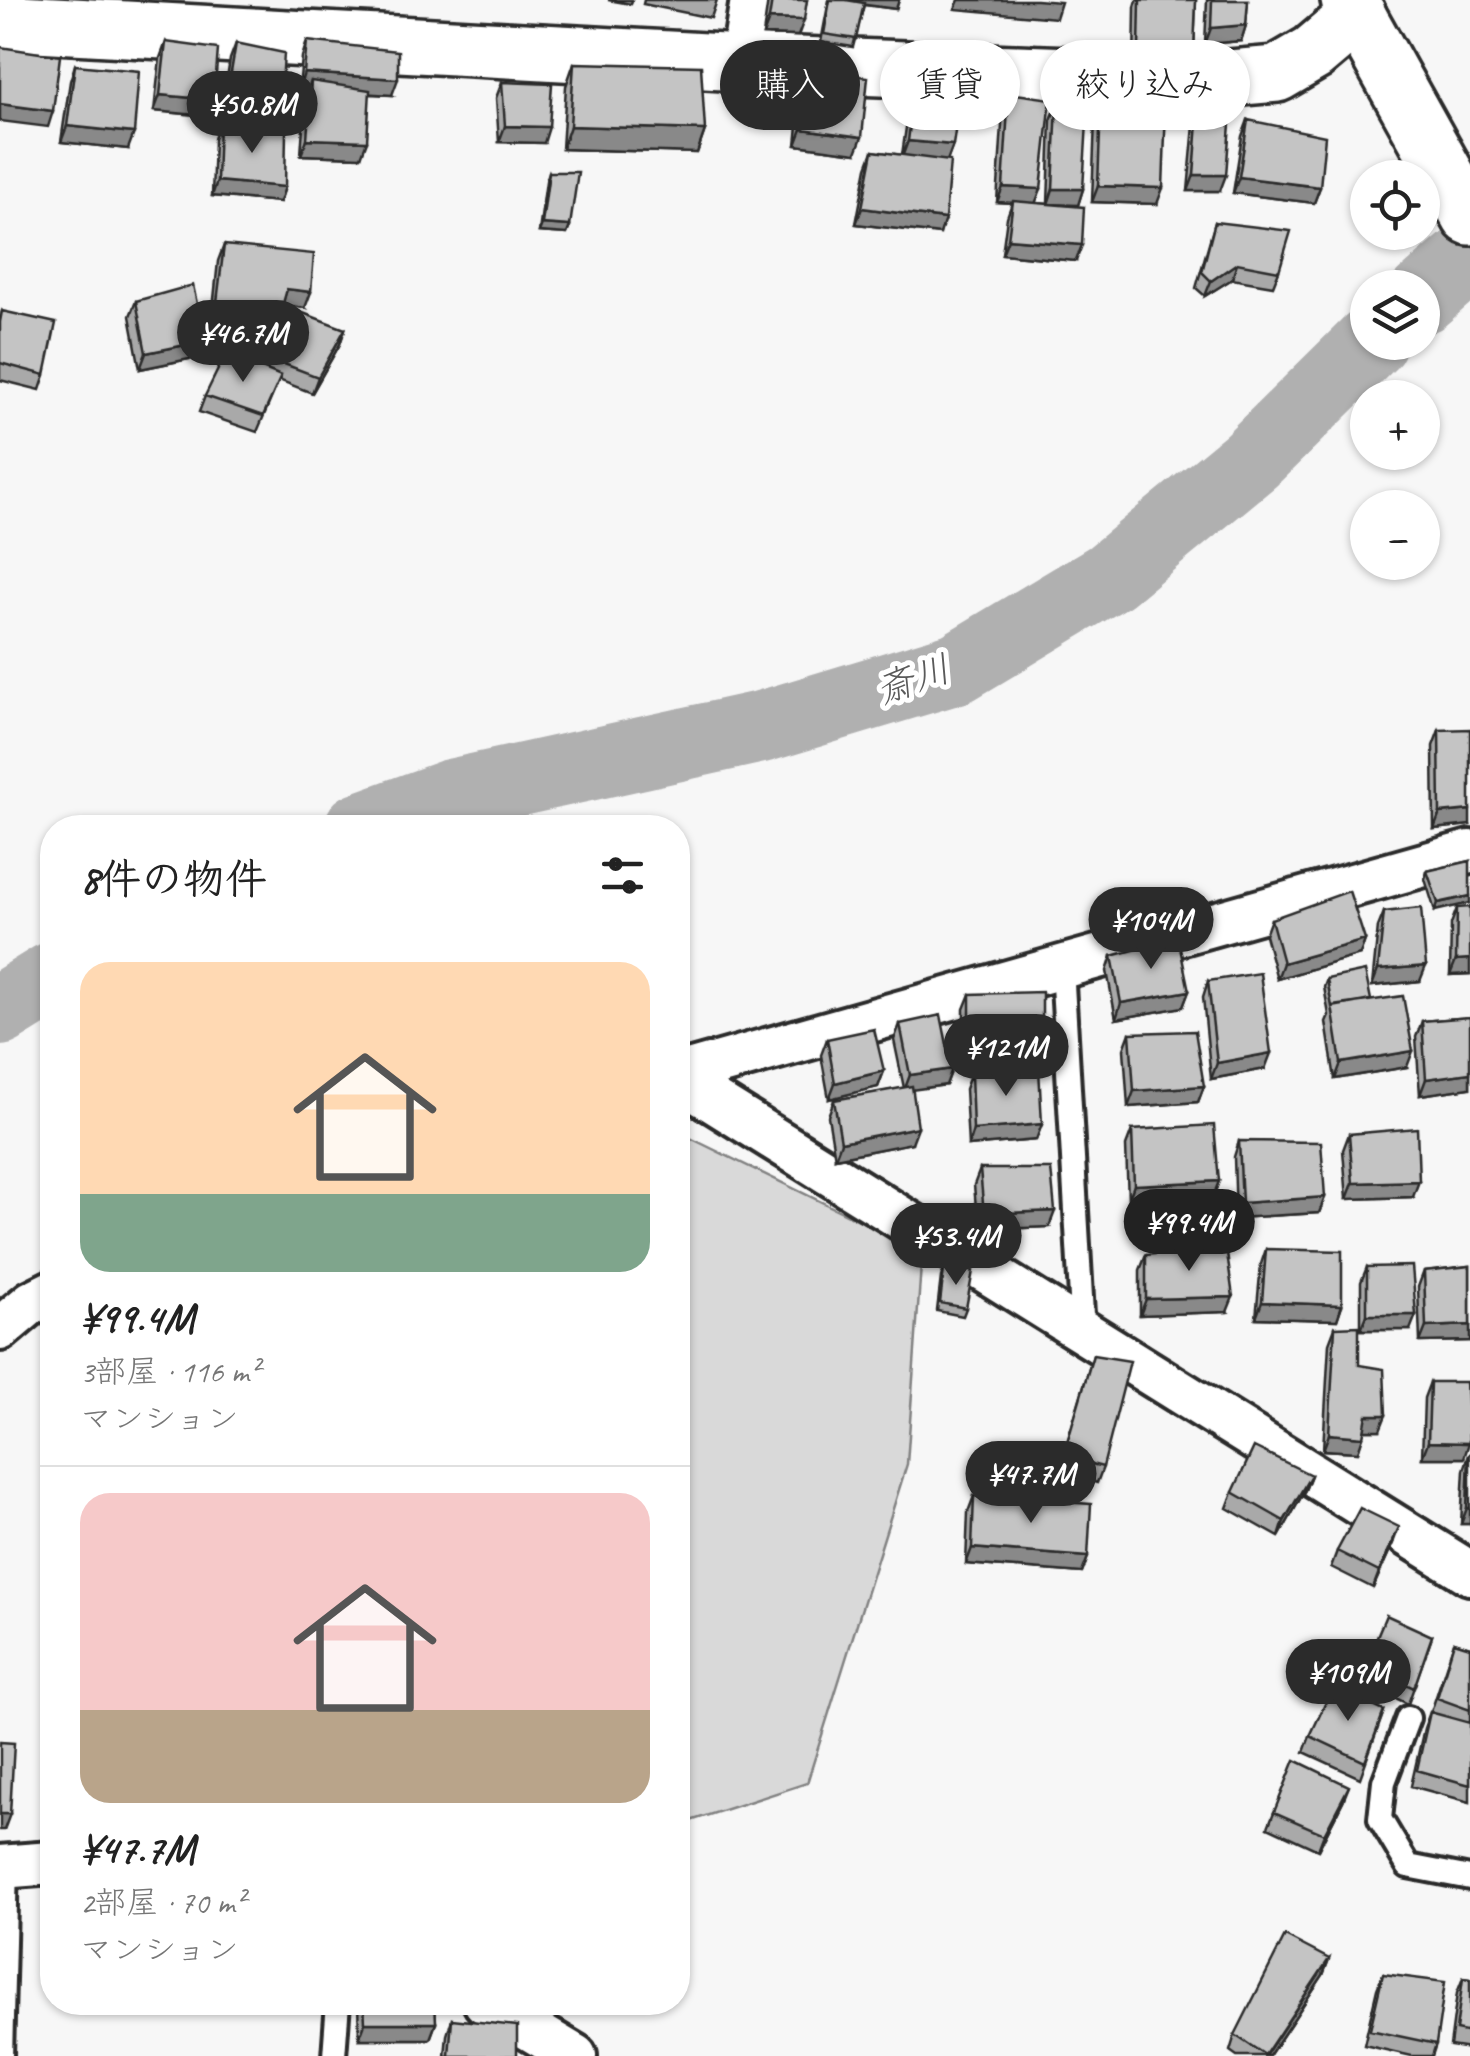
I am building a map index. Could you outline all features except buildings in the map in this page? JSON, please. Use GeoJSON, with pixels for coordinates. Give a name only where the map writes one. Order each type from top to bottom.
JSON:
{"type":"FeatureCollection","features":[{"type":"Feature","properties":{"kind":"main road"},"geometry":{"type":"LineString","coordinates":[[860,67],[1207,80],[1277,74],[1313,53],[1358,5],[1470,216]]}},
{"type":"Feature","properties":{"kind":"main road"},"geometry":{"type":"LineString","coordinates":[[0,22],[720,61]]}},
{"type":"Feature","properties":{"kind":"street"},"geometry":{"type":"LineString","coordinates":[[746,40],[752,0]]}},
{"type":"Feature","properties":{"kind":"street"},"geometry":{"type":"LineString","coordinates":[[690,1073],[1470,852]]}},
{"type":"Feature","properties":{"kind":"street"},"geometry":{"type":"LineString","coordinates":[[690,1084],[1470,1573]]}},
{"type":"Feature","properties":{"kind":"street"},"geometry":{"type":"LineString","coordinates":[[0,1329],[40,1298]]}},
{"type":"Feature","properties":{"kind":"street"},"geometry":{"type":"LineString","coordinates":[[3,1866],[40,1864]]}},
{"type":"Feature","properties":{"kind":"street"},"geometry":{"type":"LineString","coordinates":[[504,2015],[557,2051]]}},
{"type":"Feature","properties":{"kind":"lane"},"geometry":{"type":"LineString","coordinates":[[1062,967],[1084,1332]]}},
{"type":"Feature","properties":{"kind":"lane"},"geometry":{"type":"LineString","coordinates":[[1408,1718],[1384,1782],[1380,1819],[1408,1866],[1470,1878]]}},
{"type":"Feature","properties":{"kind":"lane"},"geometry":{"type":"LineString","coordinates":[[1,2056],[3,1866]]}},
{"type":"Feature","properties":{"kind":"lane"},"geometry":{"type":"LineString","coordinates":[[334,2056],[337,2015]]}},
{"type":"Feature","properties":{"kind":"shaded area"},"geometry":{"type":"Polygon","coordinates":[[[690,1138],[922,1251],[907,1464],[807,1783],[690,1821],[690,1138]]]}},
{"type":"Feature","properties":{"kind":"waterway","name":"斎川"},"geometry":{"type":"LineString","coordinates":[[1440,282],[1470,256]]}},
{"type":"Feature","properties":{"kind":"waterway","name":"斎川"},"geometry":{"type":"LineString","coordinates":[[396,815],[451,795],[761,727],[957,668],[1110,576],[1251,460],[1353,360]]}},
{"type":"Feature","properties":{"kind":"waterway","name":"斎川"},"geometry":{"type":"LineString","coordinates":[[0,1010],[40,985]]}}]}
